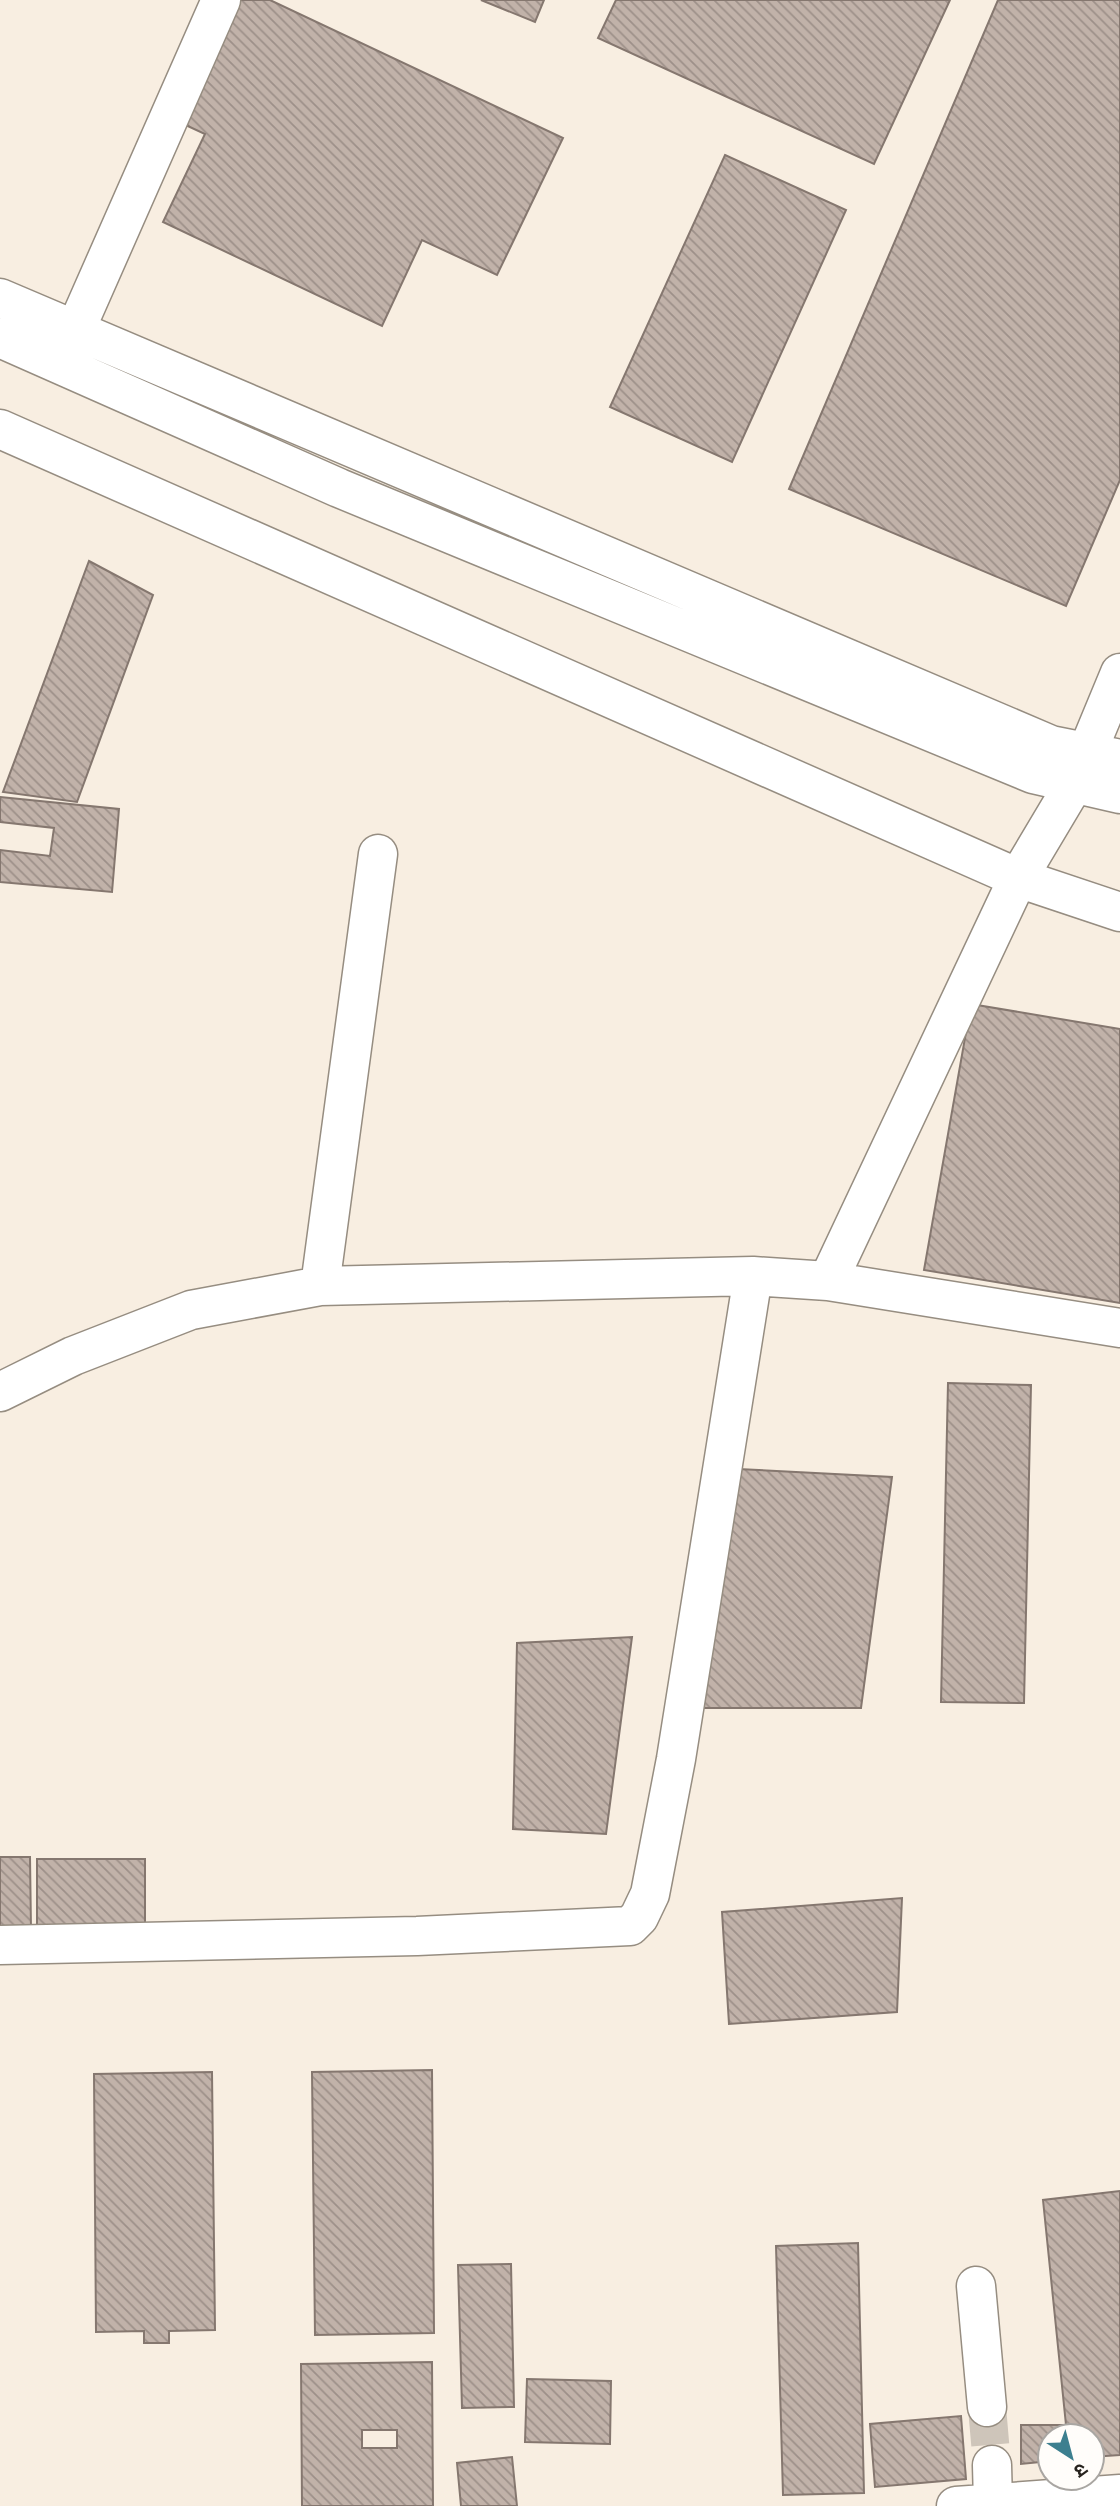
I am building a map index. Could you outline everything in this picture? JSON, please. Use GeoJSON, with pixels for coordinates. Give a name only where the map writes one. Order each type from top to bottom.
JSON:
{"type":"FeatureCollection","features":[{"type":"Feature","properties":{"kind":"street"},"geometry":{"type":"LineString","coordinates":[[75,331],[221,0]]}},
{"type":"Feature","properties":{"kind":"street"},"geometry":{"type":"LineString","coordinates":[[0,298],[1051,745],[1094,765],[1120,794]]}},
{"type":"Feature","properties":{"kind":"street"},"geometry":{"type":"LineString","coordinates":[[0,338],[339,488],[1032,774],[1094,765]]}},
{"type":"Feature","properties":{"kind":"street"},"geometry":{"type":"LineString","coordinates":[[0,429],[1018,878],[1120,912]]}},
{"type":"Feature","properties":{"kind":"street"},"geometry":{"type":"LineString","coordinates":[[828,1281],[1018,878],[1094,765],[1120,673]]}},
{"type":"Feature","properties":{"kind":"street"},"geometry":{"type":"LineString","coordinates":[[320,1286],[378,854]]}},
{"type":"Feature","properties":{"kind":"street"},"geometry":{"type":"LineString","coordinates":[[0,1945],[417,1936],[629,1926],[639,1917],[650,1894],[676,1759],[752,1276]]}},
{"type":"Feature","properties":{"kind":"street"},"geometry":{"type":"LineString","coordinates":[[0,1392],[73,1356],[191,1310],[320,1286],[752,1276],[828,1281],[1120,1328]]}},
{"type":"Feature","properties":{"kind":"street"},"geometry":{"type":"LineString","coordinates":[[976,2286],[987,2407]]}},
{"type":"Feature","properties":{"kind":"street"},"geometry":{"type":"LineString","coordinates":[[992,2465],[974,2505],[1120,2494]]}},
{"type":"Feature","properties":{"kind":"building"},"geometry":{"type":"Polygon","coordinates":[[[238,0],[270,0],[563,138],[497,275],[422,240],[382,326],[163,222],[205,134],[179,122],[238,0]]]}},
{"type":"Feature","properties":{"kind":"building"},"geometry":{"type":"Polygon","coordinates":[[[481,0],[544,0],[535,22],[481,0]]]}},
{"type":"Feature","properties":{"kind":"building"},"geometry":{"type":"Polygon","coordinates":[[[616,0],[950,0],[874,164],[598,38],[616,0]]]}},
{"type":"Feature","properties":{"kind":"building"},"geometry":{"type":"Polygon","coordinates":[[[998,0],[1120,0],[1120,480],[1066,606],[789,489],[998,0]]]}},
{"type":"Feature","properties":{"kind":"building"},"geometry":{"type":"Polygon","coordinates":[[[725,155],[846,210],[732,462],[610,407],[725,155]]]}},
{"type":"Feature","properties":{"kind":"building"},"geometry":{"type":"Polygon","coordinates":[[[89,561],[153,595],[77,802],[3,792],[89,561]]]}},
{"type":"Feature","properties":{"kind":"building"},"geometry":{"type":"Polygon","coordinates":[[[0,797],[119,809],[112,892],[0,882],[0,850],[50,856],[54,828],[0,822],[0,797]]]}},
{"type":"Feature","properties":{"kind":"building"},"geometry":{"type":"Polygon","coordinates":[[[971,1004],[1120,1029],[1120,1303],[924,1270],[971,1004]]]}},
{"type":"Feature","properties":{"kind":"building"},"geometry":{"type":"Polygon","coordinates":[[[948,1383],[1031,1385],[1024,1703],[941,1702],[948,1383]]]}},
{"type":"Feature","properties":{"kind":"building"},"geometry":{"type":"Polygon","coordinates":[[[738,1469],[892,1477],[861,1708],[698,1708],[738,1469]]]}},
{"type":"Feature","properties":{"kind":"building"},"geometry":{"type":"Polygon","coordinates":[[[632,1637],[606,1834],[513,1829],[517,1643],[632,1637]]]}},
{"type":"Feature","properties":{"kind":"building"},"geometry":{"type":"Polygon","coordinates":[[[0,1857],[30,1857],[31,1929],[0,1929],[0,1857]]]}},
{"type":"Feature","properties":{"kind":"building"},"geometry":{"type":"Polygon","coordinates":[[[37,1859],[145,1859],[145,1933],[37,1934],[37,1859]]]}},
{"type":"Feature","properties":{"kind":"building"},"geometry":{"type":"Polygon","coordinates":[[[902,1898],[897,2012],[729,2024],[722,1912],[902,1898]]]}},
{"type":"Feature","properties":{"kind":"building"},"geometry":{"type":"Polygon","coordinates":[[[432,2070],[434,2333],[315,2335],[312,2072],[432,2070]]]}},
{"type":"Feature","properties":{"kind":"building"},"geometry":{"type":"Polygon","coordinates":[[[212,2072],[215,2330],[169,2331],[169,2343],[144,2343],[144,2331],[96,2332],[94,2074],[212,2072]]]}},
{"type":"Feature","properties":{"kind":"building"},"geometry":{"type":"Polygon","coordinates":[[[1120,2191],[1120,2455],[1106,2456],[1106,2422],[1066,2422],[1043,2200],[1120,2191]]]}},
{"type":"Feature","properties":{"kind":"building"},"geometry":{"type":"Polygon","coordinates":[[[858,2243],[864,2493],[783,2495],[776,2246],[858,2243]]]}},
{"type":"Feature","properties":{"kind":"building"},"geometry":{"type":"Polygon","coordinates":[[[511,2264],[514,2407],[462,2408],[458,2265],[511,2264]]]}},
{"type":"Feature","properties":{"kind":"building"},"geometry":{"type":"Polygon","coordinates":[[[432,2362],[433,2506],[302,2506],[301,2364],[432,2362]],[[362,2430],[362,2448],[397,2448],[397,2430],[362,2430]]]}},
{"type":"Feature","properties":{"kind":"building"},"geometry":{"type":"Polygon","coordinates":[[[527,2379],[611,2381],[610,2444],[525,2442],[527,2379]]]}},
{"type":"Feature","properties":{"kind":"building"},"geometry":{"type":"Polygon","coordinates":[[[961,2416],[966,2479],[875,2487],[870,2424],[961,2416]]]}},
{"type":"Feature","properties":{"kind":"building"},"geometry":{"type":"Polygon","coordinates":[[[1021,2425],[1036,2425],[1036,2462],[1021,2464],[1021,2425]]]}},
{"type":"Feature","properties":{"kind":"building"},"geometry":{"type":"Polygon","coordinates":[[[512,2457],[517,2506],[461,2506],[457,2463],[512,2457]]]}},
{"type":"Feature","properties":{"kind":"tunnel"},"geometry":{"type":"LineString","coordinates":[[987,2407],[992,2465]]}}]}
